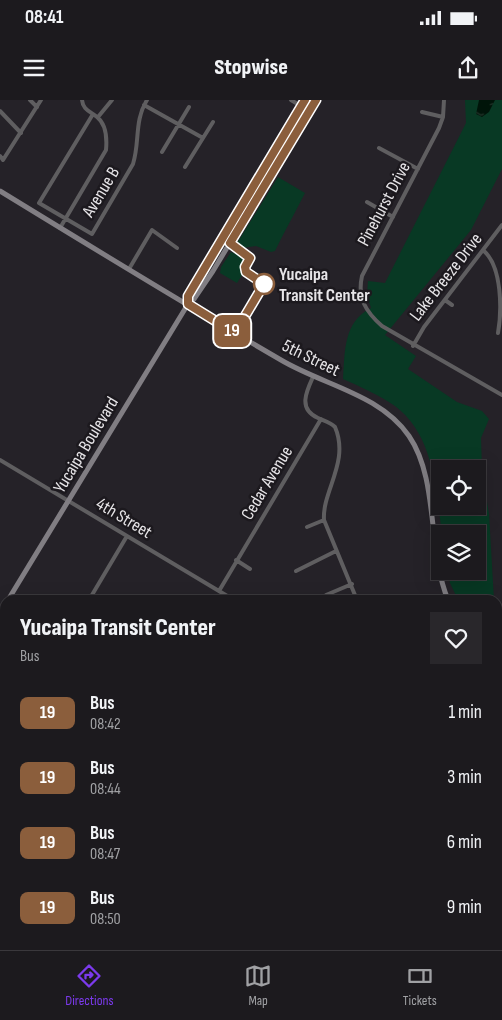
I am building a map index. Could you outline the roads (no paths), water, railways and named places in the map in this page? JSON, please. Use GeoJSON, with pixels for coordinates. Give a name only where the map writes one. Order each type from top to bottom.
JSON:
{"type":"FeatureCollection","features":[{"type":"Feature","properties":{"kind":"main road","name":"Yucaipa Boulevard"},"geometry":{"type":"LineString","coordinates":[[188,304],[188,296],[305,100]]}},
{"type":"Feature","properties":{"kind":"main road","name":"Yucaipa Boulevard"},"geometry":{"type":"LineString","coordinates":[[11,595],[188,304],[194,299],[213,271],[316,100]]}},
{"type":"Feature","properties":{"kind":"main road","name":"5th Street"},"geometry":{"type":"LineString","coordinates":[[0,191],[128,269],[313,377],[381,408],[398,422],[414,445],[425,474],[438,572],[446,595]]}},
{"type":"Feature","properties":{"kind":"street"},"geometry":{"type":"LineString","coordinates":[[30,100],[37,107]]}},
{"type":"Feature","properties":{"kind":"street"},"geometry":{"type":"LineString","coordinates":[[0,156],[3,160],[41,100]]}},
{"type":"Feature","properties":{"kind":"street"},"geometry":{"type":"LineString","coordinates":[[60,228],[106,150],[107,141],[104,129],[98,117],[86,110],[82,100]]}},
{"type":"Feature","properties":{"kind":"street"},"geometry":{"type":"LineString","coordinates":[[98,117],[112,100]]}},
{"type":"Feature","properties":{"kind":"street"},"geometry":{"type":"LineString","coordinates":[[147,100],[144,105],[203,138]]}},
{"type":"Feature","properties":{"kind":"street"},"geometry":{"type":"LineString","coordinates":[[291,100],[309,111]]}},
{"type":"Feature","properties":{"kind":"street","name":"Pinehurst Drive"},"geometry":{"type":"LineString","coordinates":[[444,100],[443,117],[362,276],[360,286],[361,297],[370,316],[413,346],[502,395]]}},
{"type":"Feature","properties":{"kind":"street","name":"Avenue B"},"geometry":{"type":"LineString","coordinates":[[66,219],[92,234],[133,164],[136,154],[138,120],[144,105]]}},
{"type":"Feature","properties":{"kind":"street"},"geometry":{"type":"LineString","coordinates":[[162,152],[189,107]]}},
{"type":"Feature","properties":{"kind":"street"},"geometry":{"type":"LineString","coordinates":[[0,112],[21,133]]}},
{"type":"Feature","properties":{"kind":"street"},"geometry":{"type":"LineString","coordinates":[[422,112],[443,117]]}},
{"type":"Feature","properties":{"kind":"street"},"geometry":{"type":"LineString","coordinates":[[66,219],[39,203],[93,114]]}},
{"type":"Feature","properties":{"kind":"street"},"geometry":{"type":"LineString","coordinates":[[185,167],[213,122]]}},
{"type":"Feature","properties":{"kind":"street"},"geometry":{"type":"LineString","coordinates":[[379,148],[418,169]]}},
{"type":"Feature","properties":{"kind":"street"},"geometry":{"type":"LineString","coordinates":[[367,202],[393,217]]}},
{"type":"Feature","properties":{"kind":"street","name":"Lake Breeze Drive"},"geometry":{"type":"LineString","coordinates":[[413,346],[424,327],[502,225]]}},
{"type":"Feature","properties":{"kind":"street"},"geometry":{"type":"LineString","coordinates":[[128,269],[152,230],[177,248]]}},
{"type":"Feature","properties":{"kind":"street"},"geometry":{"type":"LineString","coordinates":[[484,250],[494,261],[498,274],[501,322],[498,333]]}},
{"type":"Feature","properties":{"kind":"street"},"geometry":{"type":"LineString","coordinates":[[445,300],[452,305]]}},
{"type":"Feature","properties":{"kind":"street"},"geometry":{"type":"LineString","coordinates":[[313,377],[306,392],[305,402],[309,412],[335,427],[338,436],[338,464],[324,512],[324,520],[355,595]]}},
{"type":"Feature","properties":{"kind":"street","name":"Cedar Avenue"},"geometry":{"type":"LineString","coordinates":[[219,591],[321,419]]}},
{"type":"Feature","properties":{"kind":"street","name":"4th Street"},"geometry":{"type":"LineString","coordinates":[[0,460],[226,595]]}},
{"type":"Feature","properties":{"kind":"street"},"geometry":{"type":"LineString","coordinates":[[306,528],[324,520]]}},
{"type":"Feature","properties":{"kind":"street"},"geometry":{"type":"LineString","coordinates":[[92,595],[128,536]]}},
{"type":"Feature","properties":{"kind":"street"},"geometry":{"type":"LineString","coordinates":[[296,572],[336,551]]}},
{"type":"Feature","properties":{"kind":"street"},"geometry":{"type":"LineString","coordinates":[[236,560],[250,569]]}},
{"type":"Feature","properties":{"kind":"street"},"geometry":{"type":"LineString","coordinates":[[326,595],[352,584]]}},
{"type":"Feature","properties":{"kind":"water"},"geometry":{"type":"Polygon","coordinates":[[[479,100],[495,100],[489,112],[482,117],[476,114],[479,100]]]}},
{"type":"Feature","properties":{"kind":"place","name":"Yucaipa Transit Center"},"geometry":{"type":"Point","coordinates":[264,284]}}]}
